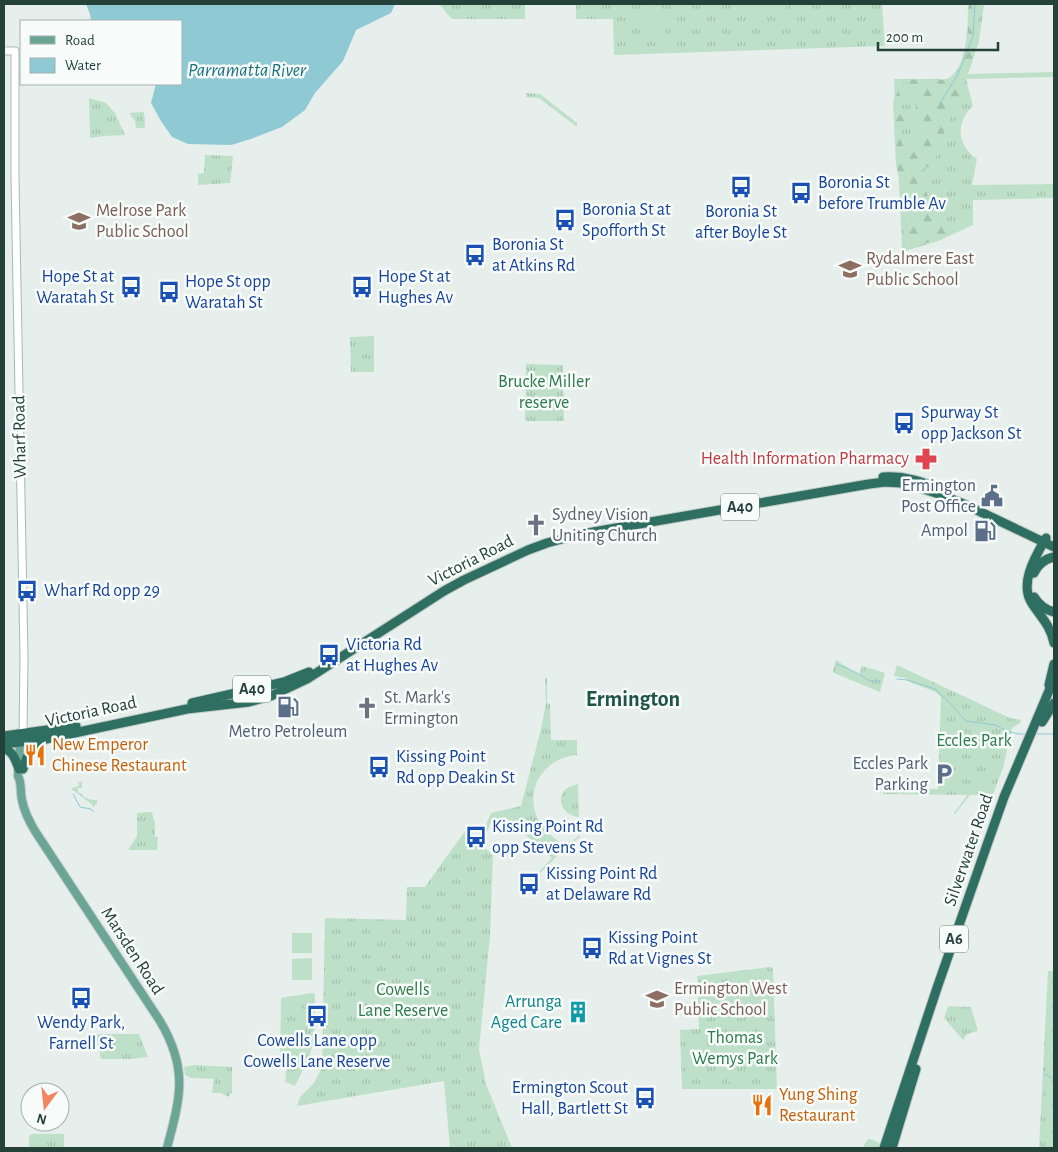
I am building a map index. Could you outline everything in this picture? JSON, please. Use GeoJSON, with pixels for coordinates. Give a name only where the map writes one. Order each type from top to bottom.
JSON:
{"type":"FeatureCollection","features":[{"type":"Feature","properties":{"kind":"highway","name":"Victoria Road"},"geometry":{"type":"LineString","coordinates":[[4,744],[77,726],[284,682],[307,673],[459,579],[526,545],[558,534],[578,530],[896,476],[922,481],[959,496],[1048,541],[1054,547]]}},
{"type":"Feature","properties":{"kind":"highway","name":"Victoria Road"},"geometry":{"type":"LineString","coordinates":[[4,736],[22,739],[46,739],[187,709],[249,702],[278,694],[302,682],[454,585],[528,550],[562,539],[885,482],[910,485],[939,494],[1029,535],[1048,541]]}},
{"type":"Feature","properties":{"kind":"highway"},"geometry":{"type":"LineString","coordinates":[[1029,535],[1034,542],[1033,564],[1027,587],[1029,599],[1045,620],[1052,633],[1054,643]]}},
{"type":"Feature","properties":{"kind":"highway"},"geometry":{"type":"LineString","coordinates":[[1033,564],[1048,541]]}},
{"type":"Feature","properties":{"kind":"highway"},"geometry":{"type":"LineString","coordinates":[[1054,557],[1048,558],[1039,565],[1033,575],[1031,586],[1037,602],[1054,612]]}},
{"type":"Feature","properties":{"kind":"highway"},"geometry":{"type":"LineString","coordinates":[[1035,608],[1054,626]]}},
{"type":"Feature","properties":{"kind":"highway"},"geometry":{"type":"LineString","coordinates":[[1050,696],[1054,664]]}},
{"type":"Feature","properties":{"kind":"highway"},"geometry":{"type":"LineString","coordinates":[[196,702],[240,699],[249,702],[254,696],[307,673]]}},
{"type":"Feature","properties":{"kind":"highway","name":"Silverwater Road"},"geometry":{"type":"LineString","coordinates":[[892,1148],[929,1029],[1016,775],[1042,722],[1050,696]]}},
{"type":"Feature","properties":{"kind":"highway","name":"Silverwater Road"},"geometry":{"type":"LineString","coordinates":[[884,1148],[988,842],[1050,696]]}},
{"type":"Feature","properties":{"kind":"highway"},"geometry":{"type":"LineString","coordinates":[[1042,722],[1054,703]]}},
{"type":"Feature","properties":{"kind":"highway"},"geometry":{"type":"LineString","coordinates":[[21,769],[34,745],[46,739]]}},
{"type":"Feature","properties":{"kind":"highway"},"geometry":{"type":"LineString","coordinates":[[4,748],[10,751],[21,769]]}},
{"type":"Feature","properties":{"kind":"main road","name":"Wharf Road"},"geometry":{"type":"LineString","coordinates":[[4,51],[15,51],[15,189],[24,657],[22,739]]}},
{"type":"Feature","properties":{"kind":"main road","name":"Marsden Road"},"geometry":{"type":"LineString","coordinates":[[22,739],[21,769],[23,776],[21,795],[23,806],[35,831],[160,1021],[171,1041],[178,1068],[179,1095],[167,1148]]}},
{"type":"Feature","properties":{"kind":"green space"},"geometry":{"type":"Polygon","coordinates":[[[439,4],[525,4],[525,19],[452,19],[439,4]]]}},
{"type":"Feature","properties":{"kind":"green space"},"geometry":{"type":"Polygon","coordinates":[[[576,4],[882,4],[885,46],[614,55],[613,19],[576,19],[576,4]]]}},
{"type":"Feature","properties":{"kind":"green space"},"geometry":{"type":"Polygon","coordinates":[[[622,4],[633,4],[627,19],[617,15],[622,4]]]}},
{"type":"Feature","properties":{"kind":"green space"},"geometry":{"type":"Polygon","coordinates":[[[737,4],[788,4],[784,10],[772,11],[754,9],[737,4]]]}},
{"type":"Feature","properties":{"kind":"green space"},"geometry":{"type":"Polygon","coordinates":[[[968,4],[984,4],[979,41],[968,74],[1054,72],[1054,77],[966,79],[973,106],[963,119],[961,134],[965,147],[977,159],[972,185],[1054,184],[1054,198],[973,200],[973,225],[938,241],[905,251],[902,248],[894,79],[947,79],[954,74],[963,56],[968,23],[968,4]]]}},
{"type":"Feature","properties":{"kind":"green space"},"geometry":{"type":"Polygon","coordinates":[[[969,4],[982,4],[978,42],[965,80],[967,98],[962,98],[952,116],[938,148],[936,161],[934,164],[923,168],[919,173],[936,220],[944,229],[958,228],[956,231],[936,240],[904,249],[903,198],[896,165],[893,104],[897,82],[913,79],[944,80],[952,77],[958,70],[966,48],[969,4]],[[904,83],[899,85],[899,110],[901,113],[916,108],[912,87],[904,83]],[[914,117],[905,121],[901,129],[904,147],[909,146],[915,140],[917,126],[914,117]]]}},
{"type":"Feature","properties":{"kind":"green space"},"geometry":{"type":"Polygon","coordinates":[[[651,7],[671,17],[663,35],[643,26],[651,7]]]}},
{"type":"Feature","properties":{"kind":"green space"},"geometry":{"type":"Polygon","coordinates":[[[526,93],[540,94],[577,123],[577,127],[539,98],[526,97],[526,93]]]}},
{"type":"Feature","properties":{"kind":"green space"},"geometry":{"type":"Polygon","coordinates":[[[89,98],[106,103],[115,113],[125,135],[90,138],[89,98]]]}},
{"type":"Feature","properties":{"kind":"green space"},"geometry":{"type":"Polygon","coordinates":[[[144,112],[145,128],[136,128],[135,121],[129,113],[144,112]]]}},
{"type":"Feature","properties":{"kind":"green space"},"geometry":{"type":"Polygon","coordinates":[[[205,155],[233,156],[230,183],[198,185],[198,174],[204,173],[205,155]]]}},
{"type":"Feature","properties":{"kind":"green space"},"geometry":{"type":"Polygon","coordinates":[[[374,336],[374,372],[351,372],[350,337],[374,336]]]}},
{"type":"Feature","properties":{"kind":"green space","name":"Brucke Miller reserve"},"geometry":{"type":"Polygon","coordinates":[[[526,364],[563,365],[564,421],[525,421],[526,364]]]}},
{"type":"Feature","properties":{"kind":"green space"},"geometry":{"type":"Polygon","coordinates":[[[836,660],[859,675],[862,666],[885,673],[880,692],[834,673],[836,660]]]}},
{"type":"Feature","properties":{"kind":"green space","name":"Eccles Park"},"geometry":{"type":"Polygon","coordinates":[[[897,665],[1010,718],[1021,720],[1020,723],[1012,728],[1003,768],[993,795],[970,795],[955,814],[967,795],[883,794],[884,789],[938,789],[941,697],[936,692],[912,683],[905,678],[894,676],[897,665]]]}},
{"type":"Feature","properties":{"kind":"green space"},"geometry":{"type":"Polygon","coordinates":[[[545,678],[547,678],[547,703],[550,704],[551,740],[577,740],[577,755],[556,761],[541,775],[536,784],[534,806],[537,817],[542,825],[563,845],[566,846],[580,835],[580,837],[565,848],[535,878],[552,858],[505,817],[491,821],[486,835],[483,832],[491,813],[521,806],[546,704],[545,678]]]}},
{"type":"Feature","properties":{"kind":"green space"},"geometry":{"type":"Polygon","coordinates":[[[78,782],[82,782],[82,788],[78,788],[78,793],[88,799],[97,800],[95,807],[72,790],[72,788],[79,786],[78,782]]]}},
{"type":"Feature","properties":{"kind":"green space"},"geometry":{"type":"Polygon","coordinates":[[[578,784],[579,817],[567,812],[561,800],[565,790],[578,784]]]}},
{"type":"Feature","properties":{"kind":"green space"},"geometry":{"type":"Polygon","coordinates":[[[152,812],[155,824],[155,837],[158,837],[157,850],[128,850],[137,836],[137,813],[152,812]]]}},
{"type":"Feature","properties":{"kind":"green space","name":"Cowells Lane Reserve"},"geometry":{"type":"Polygon","coordinates":[[[465,831],[493,855],[490,936],[479,1049],[486,1084],[512,1148],[450,1148],[444,1081],[297,1106],[300,1097],[314,1083],[322,1068],[325,918],[406,920],[407,887],[425,887],[465,831]]]}},
{"type":"Feature","properties":{"kind":"green space"},"geometry":{"type":"Polygon","coordinates":[[[292,933],[312,933],[312,953],[292,953],[292,933]]]}},
{"type":"Feature","properties":{"kind":"green space"},"geometry":{"type":"Polygon","coordinates":[[[312,958],[312,980],[292,980],[292,959],[312,958]]]}},
{"type":"Feature","properties":{"kind":"green space","name":"Thomas Wemys Park"},"geometry":{"type":"Polygon","coordinates":[[[771,967],[773,969],[777,1089],[682,1089],[680,1030],[699,1029],[697,976],[771,967]]]}},
{"type":"Feature","properties":{"kind":"green space"},"geometry":{"type":"Polygon","coordinates":[[[1048,971],[1054,971],[1054,1148],[1039,1148],[1048,971]]]}},
{"type":"Feature","properties":{"kind":"green space"},"geometry":{"type":"Polygon","coordinates":[[[315,994],[314,1040],[309,1057],[295,1086],[285,1082],[287,1062],[280,1057],[281,998],[315,994]]]}},
{"type":"Feature","properties":{"kind":"green space"},"geometry":{"type":"Polygon","coordinates":[[[948,1006],[971,1007],[978,1031],[967,1034],[963,1040],[944,1018],[948,1006]]]}},
{"type":"Feature","properties":{"kind":"green space"},"geometry":{"type":"Polygon","coordinates":[[[96,1034],[139,1034],[148,1057],[101,1059],[96,1034]]]}},
{"type":"Feature","properties":{"kind":"green space"},"geometry":{"type":"Polygon","coordinates":[[[195,1065],[232,1067],[232,1092],[228,1097],[221,1093],[212,1093],[214,1079],[191,1078],[185,1075],[184,1067],[195,1065]]]}},
{"type":"Feature","properties":{"kind":"green space"},"geometry":{"type":"Polygon","coordinates":[[[726,1065],[735,1065],[736,1082],[727,1082],[726,1065]]]}},
{"type":"Feature","properties":{"kind":"green space"},"geometry":{"type":"Polygon","coordinates":[[[31,1134],[64,1134],[64,1148],[29,1148],[29,1137],[31,1134]]]}},
{"type":"Feature","properties":{"kind":"green space"},"geometry":{"type":"Polygon","coordinates":[[[870,1139],[880,1144],[879,1148],[863,1148],[867,1140],[870,1139]]]}},
{"type":"Feature","properties":{"kind":"water","name":"Parramatta River"},"geometry":{"type":"Polygon","coordinates":[[[86,4],[395,4],[391,13],[356,30],[343,61],[315,93],[305,110],[282,127],[231,145],[188,144],[172,137],[151,103],[156,85],[182,85],[182,20],[91,20],[86,4]]]}},
{"type":"Feature","properties":{"kind":"waterway"},"geometry":{"type":"LineString","coordinates":[[938,107],[958,74],[973,36],[975,4]]}},
{"type":"Feature","properties":{"kind":"waterway"},"geometry":{"type":"LineString","coordinates":[[836,664],[870,681],[878,681]]}},
{"type":"Feature","properties":{"kind":"waterway"},"geometry":{"type":"LineString","coordinates":[[897,679],[907,680],[935,689],[966,721],[996,725],[1006,731],[1026,734]]}},
{"type":"Feature","properties":{"kind":"waterway"},"geometry":{"type":"LineString","coordinates":[[1035,734],[1054,734]]}},
{"type":"Feature","properties":{"kind":"waterway"},"geometry":{"type":"LineString","coordinates":[[73,794],[80,807],[91,809],[94,812]]}},
{"type":"Feature","properties":{"kind":"waterway"},"geometry":{"type":"LineString","coordinates":[[1044,1074],[1054,1079]]}},
{"type":"Feature","properties":{"kind":"place","name":"Boronia St after Boyle St"},"geometry":{"type":"Point","coordinates":[741,187]}},
{"type":"Feature","properties":{"kind":"place","name":"Boronia St before Trumble Av"},"geometry":{"type":"Point","coordinates":[801,193]}},
{"type":"Feature","properties":{"kind":"place","name":"Boronia St at Spofforth St"},"geometry":{"type":"Point","coordinates":[565,220]}},
{"type":"Feature","properties":{"kind":"place","name":"Melrose Park Public School"},"geometry":{"type":"Point","coordinates":[79,221]}},
{"type":"Feature","properties":{"kind":"place","name":"Boronia St at Atkins Rd"},"geometry":{"type":"Point","coordinates":[475,255]}},
{"type":"Feature","properties":{"kind":"place","name":"Rydalmere East Public School"},"geometry":{"type":"Point","coordinates":[850,269]}},
{"type":"Feature","properties":{"kind":"place","name":"Hope St at Waratah St"},"geometry":{"type":"Point","coordinates":[131,287]}},
{"type":"Feature","properties":{"kind":"place","name":"Hope St at Hughes Av"},"geometry":{"type":"Point","coordinates":[362,287]}},
{"type":"Feature","properties":{"kind":"place","name":"Hope St opp Waratah St"},"geometry":{"type":"Point","coordinates":[169,292]}},
{"type":"Feature","properties":{"kind":"place","name":"Spurway St opp Jackson St"},"geometry":{"type":"Point","coordinates":[904,423]}},
{"type":"Feature","properties":{"kind":"place","name":"Health Information Pharmacy"},"geometry":{"type":"Point","coordinates":[926,459]}},
{"type":"Feature","properties":{"kind":"place","name":"Ermington Post Office"},"geometry":{"type":"Point","coordinates":[992,496]}},
{"type":"Feature","properties":{"kind":"place","name":"Sydney Vision Uniting Church"},"geometry":{"type":"Point","coordinates":[536,525]}},
{"type":"Feature","properties":{"kind":"place","name":"Ampol"},"geometry":{"type":"Point","coordinates":[985,531]}},
{"type":"Feature","properties":{"kind":"place","name":"Wharf Rd opp 29"},"geometry":{"type":"Point","coordinates":[27,591]}},
{"type":"Feature","properties":{"kind":"place","name":"Victoria Rd at Hughes Av"},"geometry":{"type":"Point","coordinates":[329,655]}},
{"type":"Feature","properties":{"kind":"place","name":"Metro Petroleum"},"geometry":{"type":"Point","coordinates":[288,707]}},
{"type":"Feature","properties":{"kind":"place","name":"St. Mark's Ermington"},"geometry":{"type":"Point","coordinates":[367,708]}},
{"type":"Feature","properties":{"kind":"place","name":"New Emperor Chinese Restaurant"},"geometry":{"type":"Point","coordinates":[35,755]}},
{"type":"Feature","properties":{"kind":"place","name":"Kissing Point Rd opp Deakin St"},"geometry":{"type":"Point","coordinates":[379,767]}},
{"type":"Feature","properties":{"kind":"place","name":"Eccles Park Parking"},"geometry":{"type":"Point","coordinates":[944,774]}},
{"type":"Feature","properties":{"kind":"place","name":"Kissing Point Rd opp Stevens St"},"geometry":{"type":"Point","coordinates":[476,837]}},
{"type":"Feature","properties":{"kind":"place","name":"Kissing Point Rd at Delaware Rd"},"geometry":{"type":"Point","coordinates":[529,884]}},
{"type":"Feature","properties":{"kind":"place","name":"Kissing Point Rd at Vignes St"},"geometry":{"type":"Point","coordinates":[592,948]}},
{"type":"Feature","properties":{"kind":"place","name":"Wendy Park, Farnell St"},"geometry":{"type":"Point","coordinates":[81,998]}},
{"type":"Feature","properties":{"kind":"place","name":"Ermington West Public School"},"geometry":{"type":"Point","coordinates":[657,999]}},
{"type":"Feature","properties":{"kind":"place","name":"Arrunga Aged Care"},"geometry":{"type":"Point","coordinates":[578,1012]}},
{"type":"Feature","properties":{"kind":"place","name":"Cowells Lane opp Cowells Lane Reserve"},"geometry":{"type":"Point","coordinates":[317,1016]}},
{"type":"Feature","properties":{"kind":"place","name":"Ermington Scout Hall, Bartlett St"},"geometry":{"type":"Point","coordinates":[645,1098]}},
{"type":"Feature","properties":{"kind":"place","name":"Yung Shing Restaurant"},"geometry":{"type":"Point","coordinates":[762,1105]}},
{"type":"Feature","properties":{"kind":"district","name":"Ermington"},"geometry":{"type":"Point","coordinates":[633,699]}}]}
